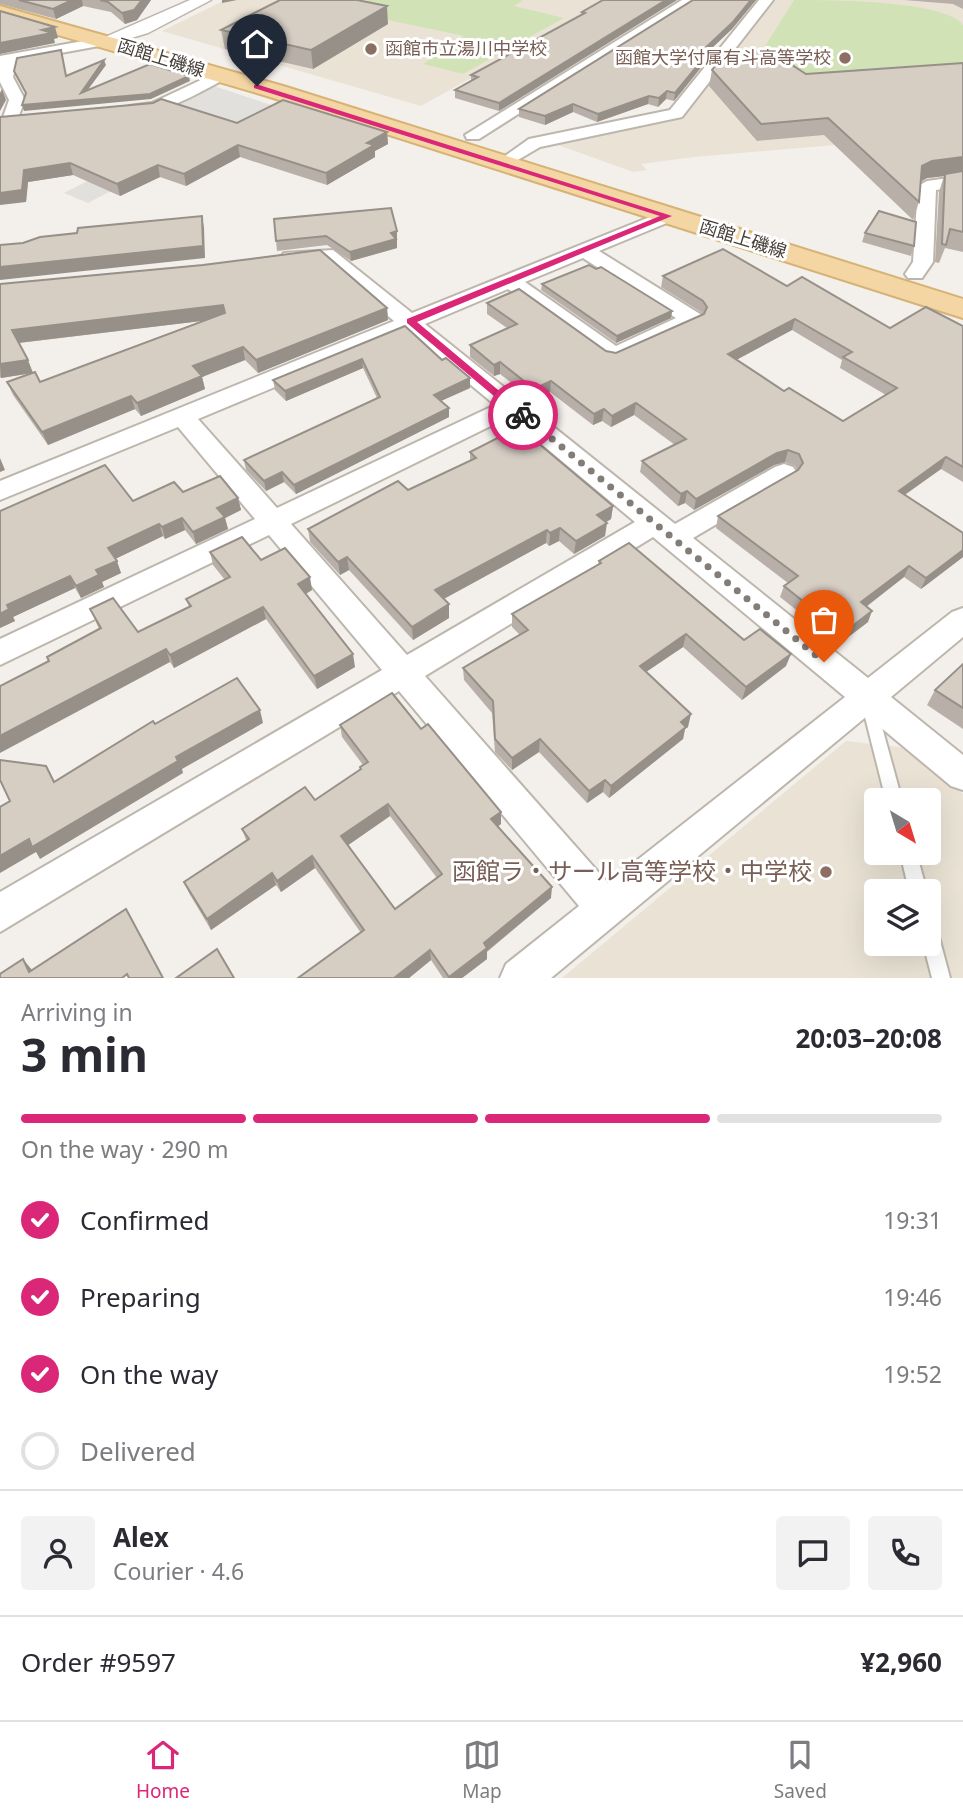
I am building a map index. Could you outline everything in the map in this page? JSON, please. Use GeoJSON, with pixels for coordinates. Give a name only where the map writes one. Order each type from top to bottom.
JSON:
{"type":"FeatureCollection","features":[{"type":"Feature","properties":{"kind":"main road","name":"函館上磯線"},"geometry":{"type":"LineString","coordinates":[[5,0],[117,37],[220,76],[513,157],[963,289]]}},
{"type":"Feature","properties":{"kind":"main road","name":"函館上磯線"},"geometry":{"type":"LineString","coordinates":[[0,12],[117,37],[473,135],[513,157],[667,216],[963,309]]}},
{"type":"Feature","properties":{"kind":"street"},"geometry":{"type":"LineString","coordinates":[[11,120],[17,100],[5,77],[5,59],[117,37],[203,0]]}},
{"type":"Feature","properties":{"kind":"street"},"geometry":{"type":"LineString","coordinates":[[473,135],[691,0]]}},
{"type":"Feature","properties":{"kind":"street"},"geometry":{"type":"LineString","coordinates":[[513,157],[535,143],[676,114],[766,0]]}},
{"type":"Feature","properties":{"kind":"street"},"geometry":{"type":"LineString","coordinates":[[115,111],[155,107],[220,76]]}},
{"type":"Feature","properties":{"kind":"street"},"geometry":{"type":"LineString","coordinates":[[915,274],[923,262],[927,186],[963,181]]}},
{"type":"Feature","properties":{"kind":"street"},"geometry":{"type":"LineString","coordinates":[[0,491],[667,216]]}},
{"type":"Feature","properties":{"kind":"street"},"geometry":{"type":"LineString","coordinates":[[509,281],[614,355],[692,319],[584,250]]}},
{"type":"Feature","properties":{"kind":"street"},"geometry":{"type":"LineString","coordinates":[[272,259],[326,254],[963,775]]}},
{"type":"Feature","properties":{"kind":"street"},"geometry":{"type":"LineString","coordinates":[[0,653],[512,406]]}},
{"type":"Feature","properties":{"kind":"street"},"geometry":{"type":"LineString","coordinates":[[181,415],[606,909]]}},
{"type":"Feature","properties":{"kind":"street"},"geometry":{"type":"LineString","coordinates":[[0,913],[404,671],[663,531],[784,473]]}},
{"type":"Feature","properties":{"kind":"street"},"geometry":{"type":"LineString","coordinates":[[520,978],[963,620]]}},
{"type":"Feature","properties":{"kind":"lane"},"geometry":{"type":"LineString","coordinates":[[867,697],[891,788]]}},
{"type":"Feature","properties":{"kind":"lane"},"geometry":{"type":"LineString","coordinates":[[935,956],[941,978]]}},
{"type":"Feature","properties":{"kind":"shaded area","name":"函館市立湯川中学校"},"geometry":{"type":"Polygon","coordinates":[[[225,0],[611,0],[421,106],[162,31],[225,0]]]}},
{"type":"Feature","properties":{"kind":"shaded area","name":"函館大学付属有斗高等学校"},"geometry":{"type":"Polygon","coordinates":[[[773,0],[963,0],[963,134],[694,157],[641,164],[647,170],[633,172],[550,142],[681,116],[773,0]]]}},
{"type":"Feature","properties":{"kind":"shaded area"},"geometry":{"type":"Polygon","coordinates":[[[211,85],[274,106],[88,203],[64,193],[206,121],[168,107],[211,85]]]}},
{"type":"Feature","properties":{"kind":"shaded area","name":"函館ラ・サール高等学校・中学校"},"geometry":{"type":"Polygon","coordinates":[[[846,741],[908,748],[963,794],[963,978],[562,978],[846,741]]]}},
{"type":"Feature","properties":{"kind":"green space"},"geometry":{"type":"Polygon","coordinates":[[[314,0],[523,0],[514,6],[564,18],[463,74],[423,64],[464,36],[307,3],[314,0]]]}},
{"type":"Feature","properties":{"kind":"green space"},"geometry":{"type":"Polygon","coordinates":[[[794,0],[884,3],[911,6],[952,17],[963,25],[963,66],[790,76],[750,70],[794,0]]]}},
{"type":"Feature","properties":{"kind":"building"},"geometry":{"type":"Polygon","coordinates":[[[19,0],[72,0],[53,9],[19,0]]]}},
{"type":"Feature","properties":{"kind":"building"},"geometry":{"type":"Polygon","coordinates":[[[100,0],[142,0],[134,10],[122,13],[108,2],[100,0]]]}},
{"type":"Feature","properties":{"kind":"building"},"geometry":{"type":"Polygon","coordinates":[[[280,0],[357,0],[387,6],[311,50],[221,30],[280,0]]]}},
{"type":"Feature","properties":{"kind":"building"},"geometry":{"type":"Polygon","coordinates":[[[603,0],[666,0],[499,103],[455,90],[478,77],[471,75],[585,13],[582,12],[603,0]]]}},
{"type":"Feature","properties":{"kind":"building"},"geometry":{"type":"Polygon","coordinates":[[[693,0],[751,0],[733,22],[701,52],[708,53],[675,93],[667,91],[659,98],[649,96],[598,114],[573,104],[545,116],[519,109],[693,0]]]}},
{"type":"Feature","properties":{"kind":"building"},"geometry":{"type":"Polygon","coordinates":[[[0,11],[55,27],[42,30],[52,33],[0,43],[0,11]]]}},
{"type":"Feature","properties":{"kind":"building"},"geometry":{"type":"Polygon","coordinates":[[[729,48],[778,56],[806,74],[963,63],[963,157],[932,161],[922,166],[919,202],[828,118],[761,124],[712,70],[729,48]]]}},
{"type":"Feature","properties":{"kind":"building"},"geometry":{"type":"Polygon","coordinates":[[[61,50],[66,76],[104,60],[81,93],[150,64],[189,76],[150,94],[22,105],[26,93],[14,71],[17,58],[61,50]]]}},
{"type":"Feature","properties":{"kind":"building"},"geometry":{"type":"Polygon","coordinates":[[[161,99],[237,123],[283,100],[387,132],[367,143],[374,145],[326,173],[238,145],[184,174],[158,165],[117,184],[70,163],[24,170],[22,190],[0,193],[0,117],[153,103],[161,99]]]}},
{"type":"Feature","properties":{"kind":"building"},"geometry":{"type":"Polygon","coordinates":[[[963,171],[963,232],[950,229],[946,245],[942,244],[945,174],[963,171]]]}},
{"type":"Feature","properties":{"kind":"building"},"geometry":{"type":"Polygon","coordinates":[[[391,208],[397,231],[391,233],[396,239],[350,252],[326,236],[276,241],[274,219],[391,208]]]}},
{"type":"Feature","properties":{"kind":"building"},"geometry":{"type":"Polygon","coordinates":[[[879,211],[916,222],[914,246],[865,233],[879,211]]]}},
{"type":"Feature","properties":{"kind":"building"},"geometry":{"type":"Polygon","coordinates":[[[202,216],[203,246],[0,267],[0,245],[77,233],[78,228],[202,216]]]}},
{"type":"Feature","properties":{"kind":"building"},"geometry":{"type":"Polygon","coordinates":[[[723,249],[787,286],[802,277],[890,328],[926,307],[963,326],[963,467],[946,457],[899,491],[963,533],[963,550],[926,578],[909,566],[861,602],[872,611],[843,633],[784,586],[798,576],[718,516],[798,470],[803,463],[799,454],[788,450],[777,453],[696,499],[687,491],[681,494],[642,461],[686,439],[636,403],[612,416],[604,409],[594,414],[551,381],[534,389],[500,362],[494,365],[470,345],[517,324],[487,303],[519,289],[606,351],[616,353],[704,314],[707,307],[703,301],[663,276],[723,249]],[[795,319],[728,354],[784,391],[789,388],[843,421],[897,388],[843,357],[852,352],[795,319]]]}},
{"type":"Feature","properties":{"kind":"building"},"geometry":{"type":"Polygon","coordinates":[[[320,250],[387,308],[256,360],[243,347],[193,366],[202,376],[137,403],[131,396],[42,432],[7,382],[35,372],[40,382],[225,313],[223,305],[12,330],[28,360],[0,364],[0,284],[203,265],[320,250]]]}},
{"type":"Feature","properties":{"kind":"building"},"geometry":{"type":"Polygon","coordinates":[[[589,265],[596,269],[601,267],[672,311],[617,336],[542,284],[589,265]]]}},
{"type":"Feature","properties":{"kind":"building"},"geometry":{"type":"Polygon","coordinates":[[[405,326],[442,360],[446,358],[470,378],[434,395],[449,408],[294,485],[282,472],[264,481],[244,460],[380,397],[362,359],[285,391],[273,380],[405,326]]]}},
{"type":"Feature","properties":{"kind":"building"},"geometry":{"type":"Polygon","coordinates":[[[519,427],[613,506],[597,515],[607,523],[576,541],[560,528],[550,533],[547,530],[435,590],[449,604],[412,627],[347,557],[338,562],[308,529],[398,481],[408,490],[476,458],[470,452],[519,427]]]}},
{"type":"Feature","properties":{"kind":"building"},"geometry":{"type":"Polygon","coordinates":[[[105,465],[133,501],[174,482],[183,492],[220,476],[238,498],[217,508],[225,517],[193,532],[182,518],[162,527],[159,524],[108,548],[117,561],[96,570],[99,575],[76,586],[70,576],[7,605],[9,609],[0,614],[0,511],[105,465]]]}},
{"type":"Feature","properties":{"kind":"building"},"geometry":{"type":"Polygon","coordinates":[[[242,537],[261,560],[285,548],[310,577],[298,584],[353,654],[314,676],[263,607],[170,655],[166,649],[0,736],[0,686],[49,661],[47,657],[101,628],[90,609],[113,598],[138,632],[191,606],[186,599],[230,577],[210,552],[242,537]]]}},
{"type":"Feature","properties":{"kind":"building"},"geometry":{"type":"Polygon","coordinates":[[[629,543],[744,640],[760,629],[791,654],[746,687],[686,634],[640,666],[691,714],[681,722],[686,727],[611,786],[605,780],[589,791],[540,739],[512,758],[495,739],[493,701],[463,668],[528,630],[512,614],[601,563],[599,561],[629,543]]]}},
{"type":"Feature","properties":{"kind":"building"},"geometry":{"type":"Polygon","coordinates":[[[963,664],[963,708],[935,690],[963,664]]]}},
{"type":"Feature","properties":{"kind":"building"},"geometry":{"type":"Polygon","coordinates":[[[237,678],[260,710],[176,757],[178,761],[32,847],[29,839],[0,856],[0,807],[10,801],[0,780],[0,760],[46,766],[54,782],[153,721],[155,724],[237,678]]]}},
{"type":"Feature","properties":{"kind":"building"},"geometry":{"type":"Polygon","coordinates":[[[392,693],[421,729],[428,724],[501,812],[491,819],[552,887],[484,943],[487,948],[449,977],[430,950],[394,978],[298,978],[364,930],[312,856],[277,881],[272,873],[207,919],[184,882],[249,839],[242,829],[305,787],[315,800],[368,762],[340,725],[392,693]],[[388,804],[341,836],[395,909],[442,874],[388,804]]]}},
{"type":"Feature","properties":{"kind":"building"},"geometry":{"type":"Polygon","coordinates":[[[126,909],[163,978],[129,978],[127,974],[122,978],[0,978],[0,974],[23,959],[29,972],[126,909]]]}},
{"type":"Feature","properties":{"kind":"building"},"geometry":{"type":"Polygon","coordinates":[[[217,949],[234,978],[176,978],[217,949]]]}},
{"type":"Feature","properties":{"kind":"way so far"},"geometry":{"type":"LineString","coordinates":[[523,415],[824,662]]}},
{"type":"Feature","properties":{"kind":"place","name":"函館市立湯川中学校"},"geometry":{"type":"Point","coordinates":[371,49]}},
{"type":"Feature","properties":{"kind":"place","name":"函館大学付属有斗高等学校"},"geometry":{"type":"Point","coordinates":[845,58]}},
{"type":"Feature","properties":{"kind":"place","name":"函館ラ・サール高等学校・中学校"},"geometry":{"type":"Point","coordinates":[826,872]}},
{"type":"Feature","properties":{"kind":"route"},"geometry":{"type":"LineString","coordinates":[[257,86],[667,216],[410,321],[523,415]]}}]}
